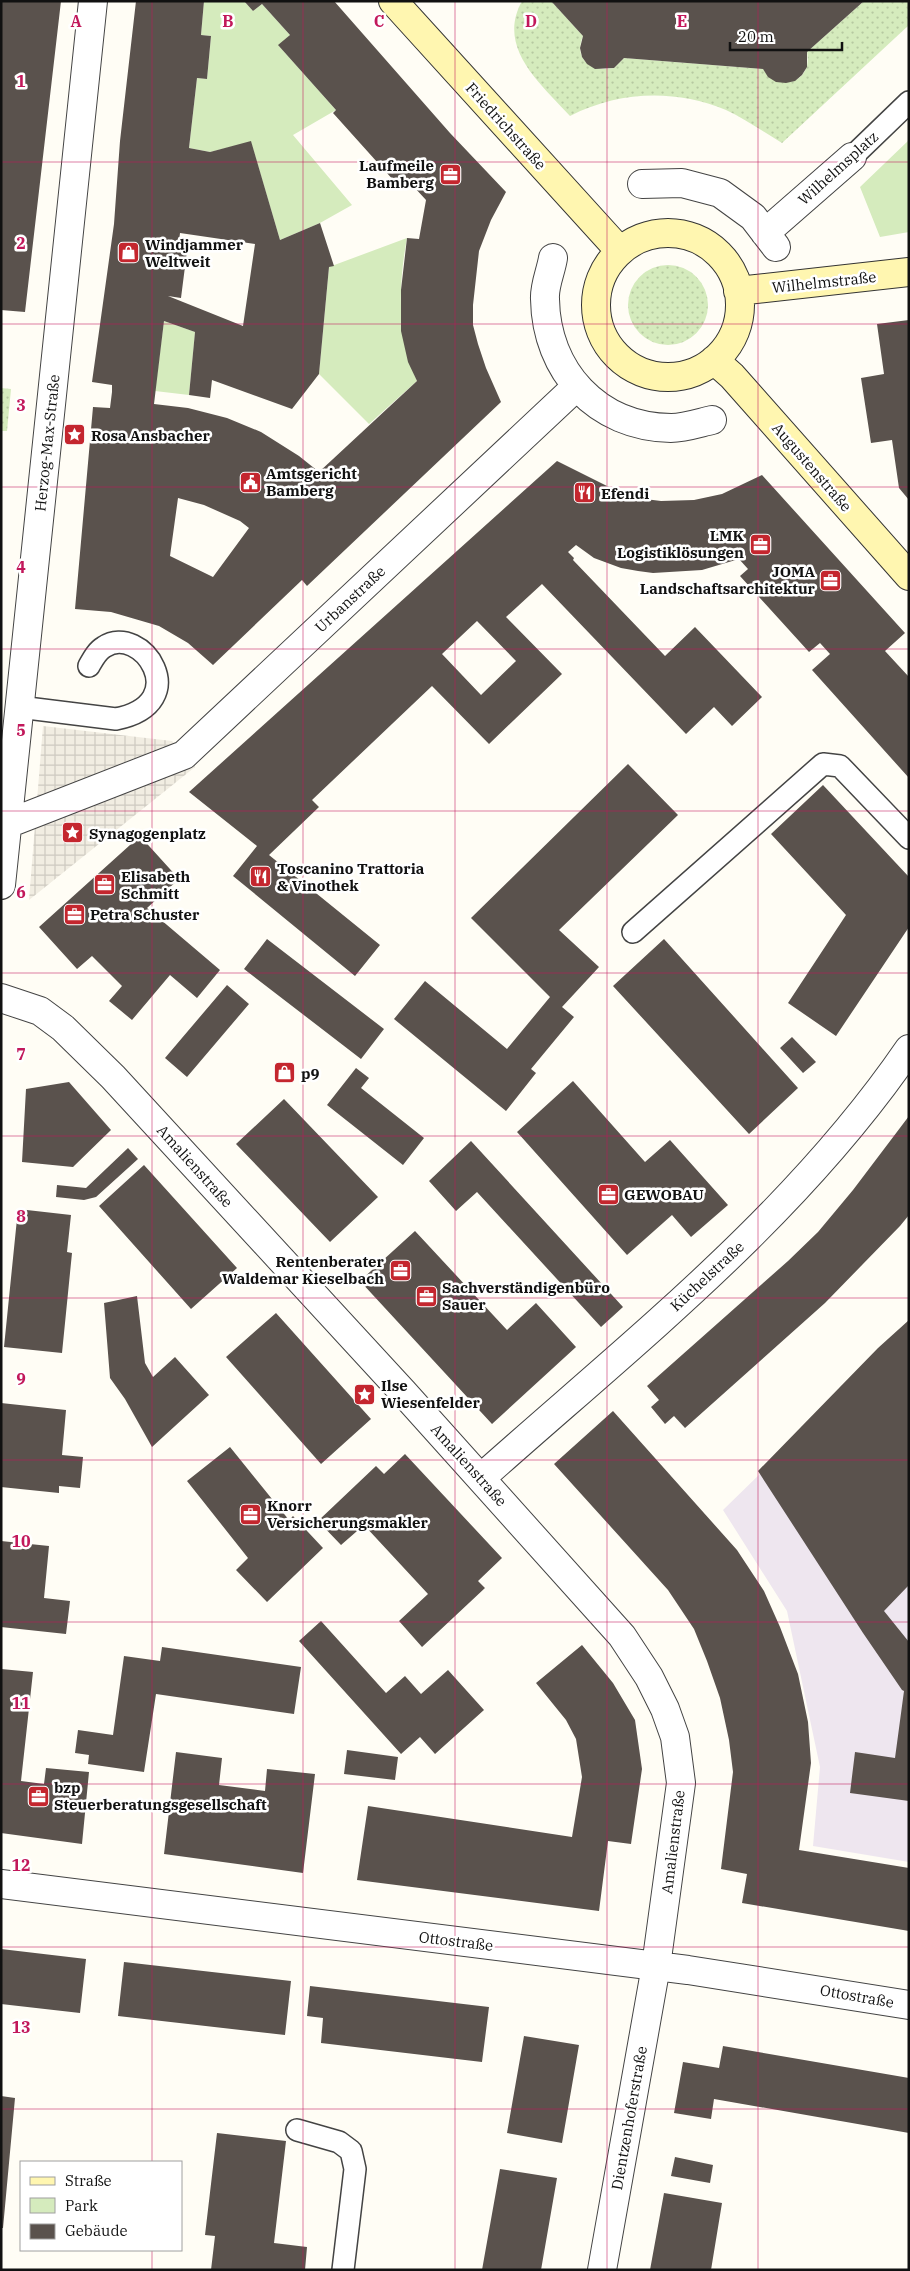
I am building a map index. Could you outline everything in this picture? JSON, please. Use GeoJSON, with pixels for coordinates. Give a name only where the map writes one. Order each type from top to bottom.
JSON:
{"type":"FeatureCollection","features":[{"type":"Feature","properties":{"kind":"street","name":"Herzog-Max-Straße"},"geometry":{"type":"LineString","coordinates":[[1,885],[93,1]]}},
{"type":"Feature","properties":{"kind":"street","name":"Friedrichstraße"},"geometry":{"type":"LineString","coordinates":[[393,1],[620,251]]}},
{"type":"Feature","properties":{"kind":"street","name":"Wilhelmsplatz"},"geometry":{"type":"LineString","coordinates":[[642,184],[682,183],[720,193],[753,217],[771,240],[852,157]]}},
{"type":"Feature","properties":{"kind":"street"},"geometry":{"type":"LineString","coordinates":[[659,234],[680,234],[700,241],[718,254],[731,271],[738,291],[740,310],[736,329],[727,346],[714,360],[695,372],[673,377],[651,375],[630,367],[613,352],[601,333],[596,311],[597,289],[606,268],[620,251],[638,239],[659,234]]}},
{"type":"Feature","properties":{"kind":"street"},"geometry":{"type":"LineString","coordinates":[[554,258],[544,297],[548,336],[566,374],[594,404],[631,422],[672,428],[712,420]]}},
{"type":"Feature","properties":{"kind":"street","name":"Wilhelmstraße"},"geometry":{"type":"LineString","coordinates":[[738,291],[909,272]]}},
{"type":"Feature","properties":{"kind":"street","name":"Augustenstraße"},"geometry":{"type":"LineString","coordinates":[[714,360],[732,376],[909,576]]}},
{"type":"Feature","properties":{"kind":"street","name":"Urbanstraße"},"geometry":{"type":"LineString","coordinates":[[7,824],[184,755],[577,386]]}},
{"type":"Feature","properties":{"kind":"street","name":"Amalienstraße"},"geometry":{"type":"LineString","coordinates":[[1,998],[40,1011],[63,1028],[113,1077],[481,1478],[622,1636],[649,1677],[665,1709],[675,1737],[681,1783],[656,1966]]}},
{"type":"Feature","properties":{"kind":"street","name":"Küchelstraße"},"geometry":{"type":"LineString","coordinates":[[481,1478],[722,1263],[781,1206],[854,1120],[909,1049]]}},
{"type":"Feature","properties":{"kind":"street","name":"Ottostraße"},"geometry":{"type":"LineString","coordinates":[[1,1884],[656,1966],[757,1980],[909,2005]]}},
{"type":"Feature","properties":{"kind":"street","name":"Dientzenhoferstraße"},"geometry":{"type":"LineString","coordinates":[[602,2270],[656,1966]]}},
{"type":"Feature","properties":{"kind":"lane","name":"Wilhelmsplatz"},"geometry":{"type":"LineString","coordinates":[[852,157],[909,102]]}},
{"type":"Feature","properties":{"kind":"lane"},"geometry":{"type":"LineString","coordinates":[[19,707],[116,719],[131,716],[144,708],[153,699],[158,683],[156,668],[149,658],[136,648],[122,643],[103,647],[89,666]]}},
{"type":"Feature","properties":{"kind":"lane"},"geometry":{"type":"LineString","coordinates":[[634,932],[823,764],[840,766],[909,838]]}},
{"type":"Feature","properties":{"kind":"lane"},"geometry":{"type":"LineString","coordinates":[[297,2130],[339,2142],[352,2152],[355,2178],[343,2270]]}},
{"type":"Feature","properties":{"kind":"shaded area","name":"Synagogenplatz"},"geometry":{"type":"Polygon","coordinates":[[[43,726],[172,741],[195,767],[29,900],[43,726]]]}},
{"type":"Feature","properties":{"kind":"shaded area"},"geometry":{"type":"Polygon","coordinates":[[[909,1328],[909,1862],[813,1846],[820,1767],[787,1611],[723,1510],[909,1328]]]}},
{"type":"Feature","properties":{"kind":"green space"},"geometry":{"type":"Polygon","coordinates":[[[204,1],[244,1],[253,11],[262,4],[290,35],[279,46],[336,110],[293,135],[352,205],[320,223],[280,240],[251,142],[210,152],[189,148],[197,78],[207,79],[211,36],[201,35],[204,1]]]}},
{"type":"Feature","properties":{"kind":"green space"},"geometry":{"type":"Polygon","coordinates":[[[522,1],[551,1],[583,36],[581,52],[586,63],[598,68],[614,68],[624,58],[763,69],[778,81],[786,82],[794,81],[800,77],[805,71],[808,62],[807,52],[864,1],[909,1],[909,25],[782,143],[726,110],[706,103],[667,96],[647,96],[608,102],[570,116],[535,78],[518,50],[514,34],[515,18],[522,1]]]}},
{"type":"Feature","properties":{"kind":"green space"},"geometry":{"type":"Polygon","coordinates":[[[909,140],[909,232],[880,237],[860,187],[909,140]]]}},
{"type":"Feature","properties":{"kind":"green space"},"geometry":{"type":"Polygon","coordinates":[[[407,238],[402,274],[401,311],[410,364],[417,381],[369,424],[319,374],[329,267],[407,238]]]}},
{"type":"Feature","properties":{"kind":"green space"},"geometry":{"type":"Polygon","coordinates":[[[668,265],[683,268],[696,277],[705,290],[708,305],[705,320],[696,333],[683,342],[668,345],[653,342],[640,333],[631,320],[628,305],[631,290],[640,277],[653,268],[668,265]]]}},
{"type":"Feature","properties":{"kind":"green space"},"geometry":{"type":"Polygon","coordinates":[[[164,321],[195,332],[189,395],[155,391],[164,321]]]}},
{"type":"Feature","properties":{"kind":"green space"},"geometry":{"type":"Polygon","coordinates":[[[1,388],[11,389],[7,431],[1,431],[1,388]]]}},
{"type":"Feature","properties":{"kind":"building"},"geometry":{"type":"Polygon","coordinates":[[[1,1],[61,1],[25,312],[1,310],[1,1]]]}},
{"type":"Feature","properties":{"kind":"building"},"geometry":{"type":"Polygon","coordinates":[[[136,1],[204,1],[201,35],[211,36],[207,79],[197,78],[189,148],[210,152],[251,141],[280,240],[320,223],[334,266],[329,267],[319,374],[292,409],[212,380],[210,398],[189,395],[195,332],[164,321],[154,404],[188,408],[227,418],[261,432],[299,456],[319,472],[417,381],[408,362],[401,331],[401,290],[407,238],[419,239],[426,200],[403,175],[395,182],[333,113],[336,110],[278,45],[290,35],[262,4],[253,11],[244,1],[334,1],[450,133],[506,192],[491,220],[479,251],[473,305],[473,325],[478,344],[501,402],[307,586],[302,580],[213,665],[188,643],[159,626],[111,612],[75,609],[93,407],[110,408],[112,392],[112,385],[92,382],[114,224],[120,141],[136,1]],[[180,233],[178,249],[187,251],[181,298],[168,296],[243,326],[255,244],[180,233]],[[178,498],[170,556],[213,577],[249,528],[240,521],[204,505],[178,498]]]}},
{"type":"Feature","properties":{"kind":"building"},"geometry":{"type":"Polygon","coordinates":[[[551,1],[864,1],[807,52],[807,67],[802,75],[795,81],[786,83],[776,82],[768,77],[763,69],[624,58],[614,68],[595,69],[587,64],[582,57],[580,48],[583,36],[551,1]]]}},
{"type":"Feature","properties":{"kind":"building"},"geometry":{"type":"Polygon","coordinates":[[[909,320],[909,500],[899,488],[892,440],[871,443],[861,378],[884,374],[877,324],[909,320]]]}},
{"type":"Feature","properties":{"kind":"building"},"geometry":{"type":"Polygon","coordinates":[[[557,461],[629,497],[661,501],[694,500],[722,494],[762,475],[905,633],[885,651],[909,677],[909,778],[812,670],[830,654],[820,643],[809,652],[740,576],[748,569],[739,559],[702,570],[653,573],[621,568],[594,558],[576,545],[568,552],[574,558],[573,560],[665,656],[695,627],[762,697],[732,726],[714,707],[686,734],[542,584],[506,617],[562,674],[489,744],[432,686],[312,800],[319,807],[269,855],[380,945],[355,976],[233,876],[257,846],[189,792],[557,461]],[[477,621],[442,654],[481,695],[516,661],[477,621]]]}},
{"type":"Feature","properties":{"kind":"building"},"geometry":{"type":"Polygon","coordinates":[[[628,764],[678,815],[559,930],[599,967],[562,1007],[574,1017],[531,1069],[536,1073],[506,1111],[394,1019],[425,981],[507,1049],[550,997],[471,918],[628,764]]]}},
{"type":"Feature","properties":{"kind":"building"},"geometry":{"type":"Polygon","coordinates":[[[823,785],[909,877],[909,927],[836,1036],[788,1003],[846,915],[771,834],[823,785]]]}},
{"type":"Feature","properties":{"kind":"building"},"geometry":{"type":"Polygon","coordinates":[[[140,836],[179,879],[147,908],[220,970],[197,998],[170,975],[132,1020],[109,1001],[122,986],[92,956],[77,969],[39,927],[140,836]]]}},
{"type":"Feature","properties":{"kind":"building"},"geometry":{"type":"Polygon","coordinates":[[[267,939],[384,1029],[361,1059],[244,969],[267,939]]]}},
{"type":"Feature","properties":{"kind":"building"},"geometry":{"type":"Polygon","coordinates":[[[664,939],[798,1088],[749,1134],[613,986],[664,939]]]}},
{"type":"Feature","properties":{"kind":"building"},"geometry":{"type":"Polygon","coordinates":[[[227,985],[249,1004],[187,1077],[165,1058],[227,985]]]}},
{"type":"Feature","properties":{"kind":"building"},"geometry":{"type":"Polygon","coordinates":[[[792,1037],[816,1062],[803,1073],[780,1048],[792,1037]]]}},
{"type":"Feature","properties":{"kind":"building"},"geometry":{"type":"Polygon","coordinates":[[[356,1068],[369,1078],[361,1088],[424,1138],[403,1165],[327,1105],[356,1068]]]}},
{"type":"Feature","properties":{"kind":"building"},"geometry":{"type":"Polygon","coordinates":[[[573,1081],[645,1162],[670,1140],[728,1205],[691,1237],[672,1215],[627,1255],[517,1132],[573,1081]]]}},
{"type":"Feature","properties":{"kind":"building"},"geometry":{"type":"Polygon","coordinates":[[[69,1082],[111,1130],[73,1167],[22,1162],[26,1089],[69,1082]]]}},
{"type":"Feature","properties":{"kind":"building"},"geometry":{"type":"Polygon","coordinates":[[[284,1099],[378,1197],[330,1242],[236,1144],[284,1099]]]}},
{"type":"Feature","properties":{"kind":"building"},"geometry":{"type":"Polygon","coordinates":[[[909,1116],[909,1215],[825,1303],[685,1428],[674,1416],[665,1424],[651,1407],[659,1400],[647,1386],[818,1232],[853,1190],[909,1116]]]}},
{"type":"Feature","properties":{"kind":"building"},"geometry":{"type":"Polygon","coordinates":[[[471,1141],[623,1307],[601,1327],[477,1192],[456,1211],[429,1181],[471,1141]]]}},
{"type":"Feature","properties":{"kind":"building"},"geometry":{"type":"Polygon","coordinates":[[[128,1148],[138,1159],[96,1197],[84,1200],[56,1197],[57,1185],[86,1188],[128,1148]]]}},
{"type":"Feature","properties":{"kind":"building"},"geometry":{"type":"Polygon","coordinates":[[[144,1165],[237,1268],[191,1309],[99,1206],[144,1165]]]}},
{"type":"Feature","properties":{"kind":"building"},"geometry":{"type":"Polygon","coordinates":[[[18,1209],[71,1215],[67,1252],[72,1253],[62,1353],[4,1347],[18,1209]]]}},
{"type":"Feature","properties":{"kind":"building"},"geometry":{"type":"Polygon","coordinates":[[[415,1231],[507,1330],[536,1303],[576,1347],[492,1424],[360,1281],[415,1231]]]}},
{"type":"Feature","properties":{"kind":"building"},"geometry":{"type":"Polygon","coordinates":[[[137,1296],[145,1363],[153,1377],[175,1357],[209,1395],[152,1447],[125,1399],[110,1378],[104,1303],[137,1296]]]}},
{"type":"Feature","properties":{"kind":"building"},"geometry":{"type":"Polygon","coordinates":[[[276,1313],[371,1419],[321,1464],[226,1357],[276,1313]]]}},
{"type":"Feature","properties":{"kind":"building"},"geometry":{"type":"Polygon","coordinates":[[[909,1320],[909,1585],[884,1611],[909,1642],[909,1801],[850,1793],[855,1752],[895,1758],[904,1691],[863,1633],[758,1471],[878,1348],[909,1320]]]}},
{"type":"Feature","properties":{"kind":"building"},"geometry":{"type":"Polygon","coordinates":[[[1,1403],[66,1410],[62,1455],[83,1457],[80,1488],[59,1486],[59,1493],[1,1487],[1,1403]]]}},
{"type":"Feature","properties":{"kind":"building"},"geometry":{"type":"Polygon","coordinates":[[[613,1411],[737,1550],[764,1591],[780,1627],[798,1674],[808,1722],[811,1763],[799,1850],[909,1868],[909,1931],[742,1903],[747,1874],[721,1869],[733,1772],[729,1740],[720,1698],[694,1629],[668,1590],[554,1464],[613,1411]]]}},
{"type":"Feature","properties":{"kind":"building"},"geometry":{"type":"Polygon","coordinates":[[[230,1447],[289,1520],[293,1516],[323,1548],[267,1602],[236,1570],[248,1558],[187,1481],[230,1447]]]}},
{"type":"Feature","properties":{"kind":"building"},"geometry":{"type":"Polygon","coordinates":[[[405,1454],[502,1558],[478,1581],[485,1588],[422,1647],[399,1621],[428,1594],[364,1525],[341,1545],[318,1521],[376,1466],[384,1474],[405,1454]]]}},
{"type":"Feature","properties":{"kind":"building"},"geometry":{"type":"Polygon","coordinates":[[[1,1541],[49,1546],[44,1598],[70,1601],[66,1634],[1,1627],[1,1541]]]}},
{"type":"Feature","properties":{"kind":"building"},"geometry":{"type":"Polygon","coordinates":[[[321,1621],[386,1693],[405,1676],[421,1694],[448,1670],[484,1710],[435,1754],[420,1737],[401,1754],[299,1641],[321,1621]]]}},
{"type":"Feature","properties":{"kind":"building"},"geometry":{"type":"Polygon","coordinates":[[[582,1645],[613,1683],[635,1720],[642,1769],[631,1844],[608,1841],[599,1911],[357,1880],[368,1806],[572,1837],[582,1777],[576,1739],[566,1720],[536,1683],[582,1645]]]}},
{"type":"Feature","properties":{"kind":"building"},"geometry":{"type":"Polygon","coordinates":[[[162,1647],[301,1667],[294,1714],[156,1694],[144,1772],[88,1764],[89,1755],[75,1753],[78,1730],[113,1735],[124,1656],[160,1661],[162,1647]]]}},
{"type":"Feature","properties":{"kind":"building"},"geometry":{"type":"Polygon","coordinates":[[[1,1669],[33,1672],[21,1781],[44,1784],[46,1768],[89,1772],[82,1844],[1,1833],[1,1669]]]}},
{"type":"Feature","properties":{"kind":"building"},"geometry":{"type":"Polygon","coordinates":[[[347,1750],[398,1757],[395,1780],[344,1774],[347,1750]]]}},
{"type":"Feature","properties":{"kind":"building"},"geometry":{"type":"Polygon","coordinates":[[[176,1752],[222,1758],[219,1785],[265,1791],[267,1769],[315,1774],[303,1873],[164,1854],[176,1752]]]}},
{"type":"Feature","properties":{"kind":"building"},"geometry":{"type":"Polygon","coordinates":[[[1,1949],[86,1959],[80,2013],[1,2004],[1,1949]]]}},
{"type":"Feature","properties":{"kind":"building"},"geometry":{"type":"Polygon","coordinates":[[[124,1962],[291,1981],[285,2035],[118,2016],[124,1962]]]}},
{"type":"Feature","properties":{"kind":"building"},"geometry":{"type":"Polygon","coordinates":[[[310,1986],[489,2007],[482,2062],[321,2043],[323,2018],[307,2016],[310,1986]]]}},
{"type":"Feature","properties":{"kind":"building"},"geometry":{"type":"Polygon","coordinates":[[[524,2036],[579,2045],[562,2143],[507,2133],[524,2036]]]}},
{"type":"Feature","properties":{"kind":"building"},"geometry":{"type":"Polygon","coordinates":[[[723,2046],[909,2078],[909,2133],[714,2099],[711,2119],[674,2113],[683,2062],[719,2068],[723,2046]]]}},
{"type":"Feature","properties":{"kind":"building"},"geometry":{"type":"Polygon","coordinates":[[[1,2096],[15,2098],[3,2228],[1,2228],[1,2096]]]}},
{"type":"Feature","properties":{"kind":"building"},"geometry":{"type":"Polygon","coordinates":[[[217,2133],[286,2141],[274,2243],[307,2247],[305,2270],[211,2270],[215,2236],[205,2235],[217,2133]]]}},
{"type":"Feature","properties":{"kind":"building"},"geometry":{"type":"Polygon","coordinates":[[[675,2157],[713,2165],[710,2183],[671,2176],[675,2157]]]}},
{"type":"Feature","properties":{"kind":"building"},"geometry":{"type":"Polygon","coordinates":[[[500,2169],[557,2178],[541,2270],[482,2270],[500,2169]]]}},
{"type":"Feature","properties":{"kind":"building"},"geometry":{"type":"Polygon","coordinates":[[[664,2193],[722,2203],[711,2270],[650,2270],[664,2193]]]}},
{"type":"Feature","properties":{"kind":"place","name":"Laufmeile Bamberg"},"geometry":{"type":"Point","coordinates":[450,174]}},
{"type":"Feature","properties":{"kind":"place","name":"Windjammer Weltweit"},"geometry":{"type":"Point","coordinates":[129,253]}},
{"type":"Feature","properties":{"kind":"place","name":"Rosa Ansbacher"},"geometry":{"type":"Point","coordinates":[75,435]}},
{"type":"Feature","properties":{"kind":"place","name":"Amtsgericht Bamberg"},"geometry":{"type":"Point","coordinates":[250,482]}},
{"type":"Feature","properties":{"kind":"place","name":"Efendi"},"geometry":{"type":"Point","coordinates":[585,493]}},
{"type":"Feature","properties":{"kind":"place","name":"LMK Logistiklösungen"},"geometry":{"type":"Point","coordinates":[760,544]}},
{"type":"Feature","properties":{"kind":"place","name":"JOMA Landschaftsarchitektur"},"geometry":{"type":"Point","coordinates":[831,580]}},
{"type":"Feature","properties":{"kind":"place","name":"Synagogenplatz"},"geometry":{"type":"Point","coordinates":[73,833]}},
{"type":"Feature","properties":{"kind":"place","name":"Toscanino Trattoria & Vinothek"},"geometry":{"type":"Point","coordinates":[261,877]}},
{"type":"Feature","properties":{"kind":"place","name":"Elisabeth Schmitt"},"geometry":{"type":"Point","coordinates":[105,885]}},
{"type":"Feature","properties":{"kind":"place","name":"Petra Schuster"},"geometry":{"type":"Point","coordinates":[74,914]}},
{"type":"Feature","properties":{"kind":"place","name":"p9"},"geometry":{"type":"Point","coordinates":[285,1073]}},
{"type":"Feature","properties":{"kind":"place","name":"GEWOBAU"},"geometry":{"type":"Point","coordinates":[608,1194]}},
{"type":"Feature","properties":{"kind":"place","name":"Rentenberater Waldemar Kieselbach"},"geometry":{"type":"Point","coordinates":[400,1270]}},
{"type":"Feature","properties":{"kind":"place","name":"Sachverständigenbüro Sauer"},"geometry":{"type":"Point","coordinates":[426,1296]}},
{"type":"Feature","properties":{"kind":"place","name":"Ilse Wiesenfelder"},"geometry":{"type":"Point","coordinates":[365,1394]}},
{"type":"Feature","properties":{"kind":"place","name":"Knorr Versicherungsmakler"},"geometry":{"type":"Point","coordinates":[251,1514]}},
{"type":"Feature","properties":{"kind":"place","name":"bzp Steuerberatungsgesellschaft"},"geometry":{"type":"Point","coordinates":[38,1796]}}]}
